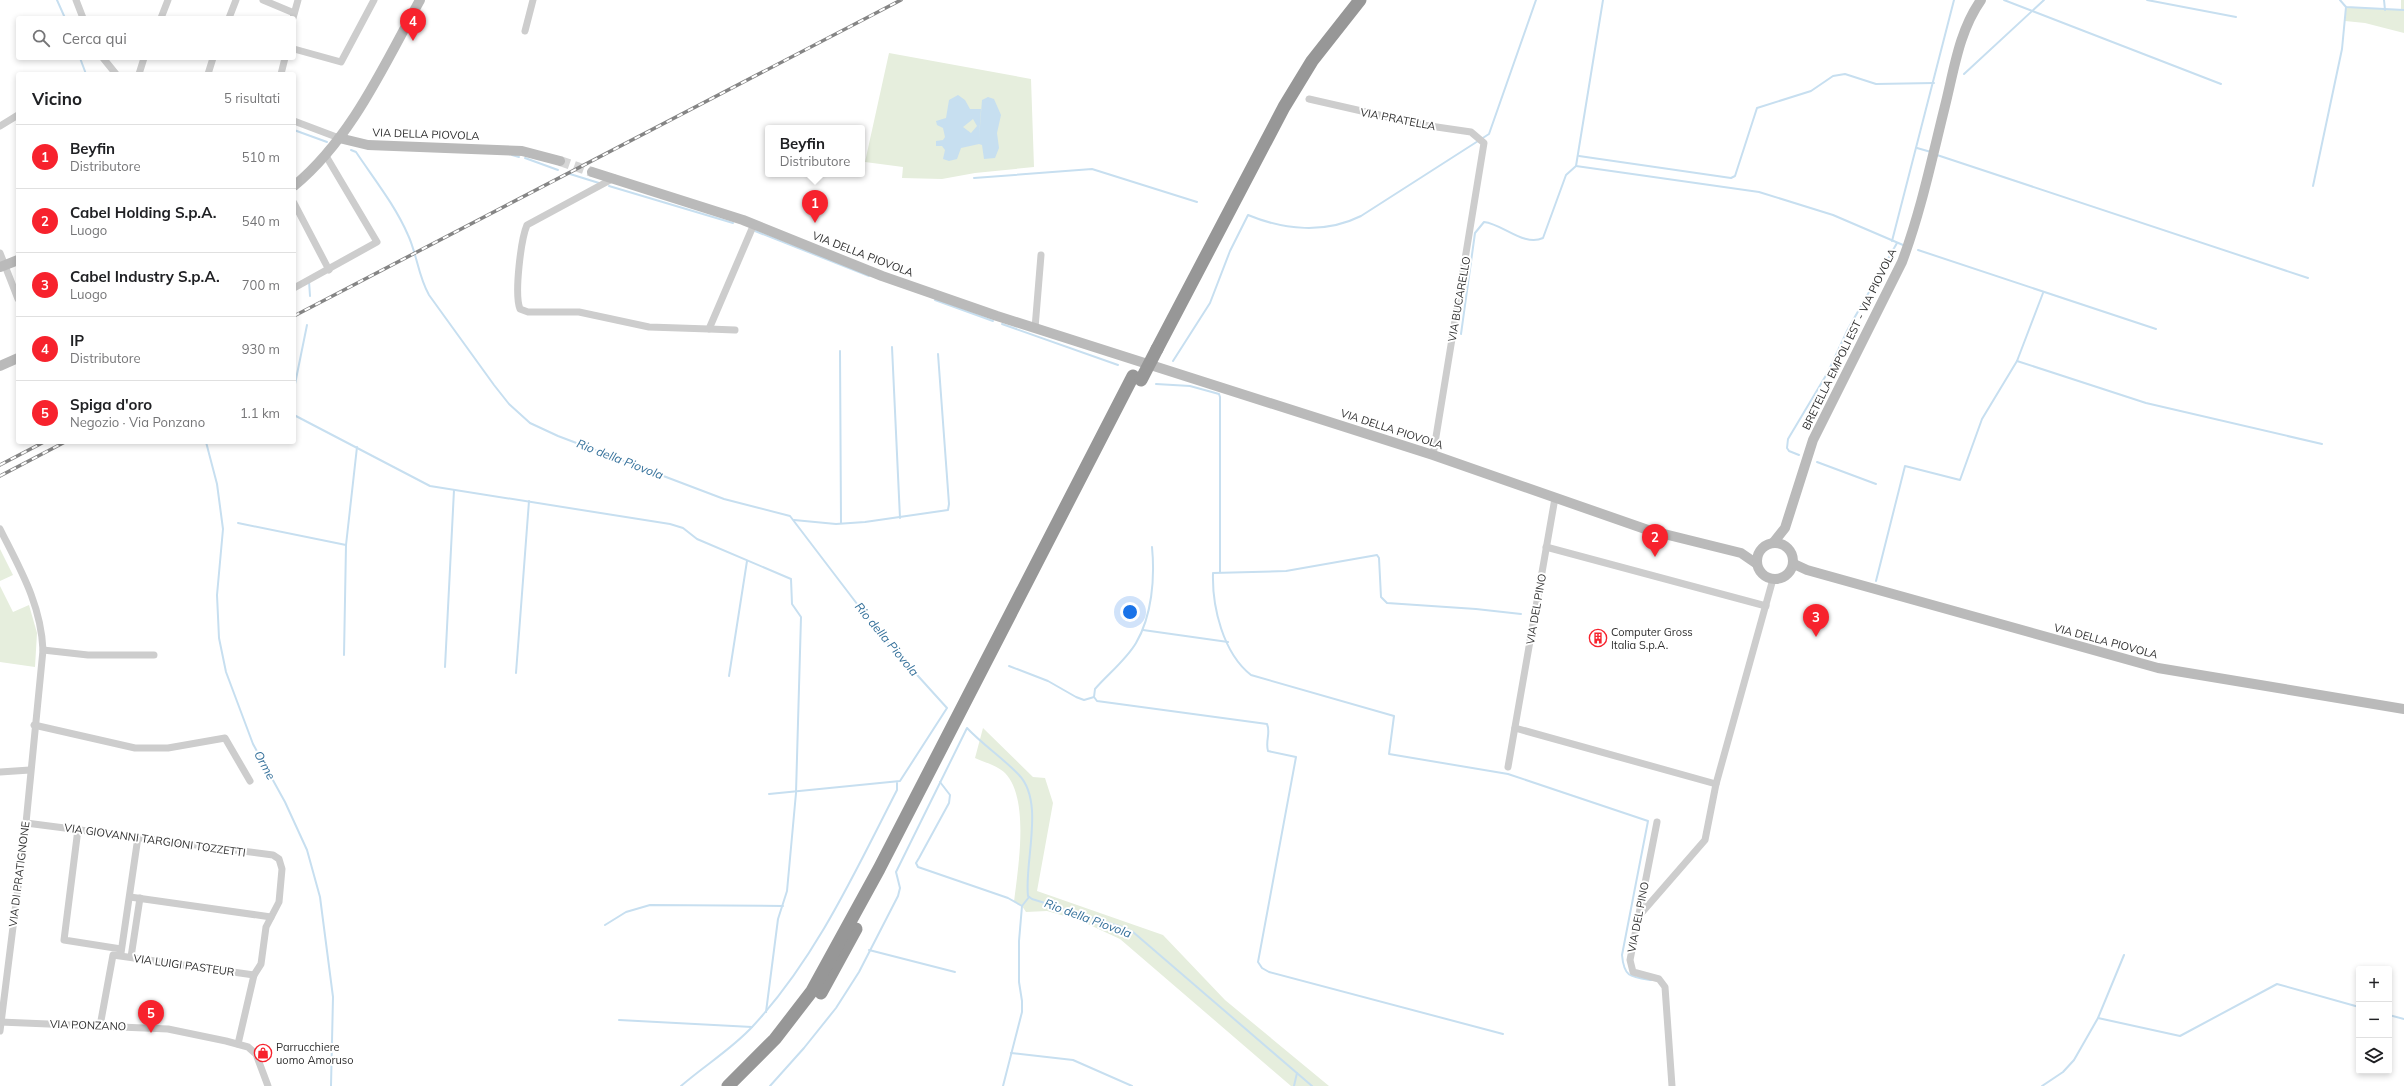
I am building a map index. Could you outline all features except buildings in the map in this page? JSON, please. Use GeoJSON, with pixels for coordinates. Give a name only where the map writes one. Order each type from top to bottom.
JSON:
{"type":"FeatureCollection","features":[{"type":"Feature","properties":{"kind":"highway"},"geometry":{"type":"LineString","coordinates":[[1153,348],[1278,101],[1317,40],[1349,0]]}},
{"type":"Feature","properties":{"kind":"highway"},"geometry":{"type":"LineString","coordinates":[[728,1086],[775,1039],[812,991],[879,869],[1153,348],[1284,107],[1312,61],[1360,0]]}},
{"type":"Feature","properties":{"kind":"highway"},"geometry":{"type":"LineString","coordinates":[[741,1086],[765,1063],[797,1027],[840,961],[1137,378]]}},
{"type":"Feature","properties":{"kind":"street"},"geometry":{"type":"LineString","coordinates":[[76,0],[83,16]]}},
{"type":"Feature","properties":{"kind":"street"},"geometry":{"type":"LineString","coordinates":[[162,16],[168,0]]}},
{"type":"Feature","properties":{"kind":"street"},"geometry":{"type":"LineString","coordinates":[[230,16],[236,0]]}},
{"type":"Feature","properties":{"kind":"street"},"geometry":{"type":"LineString","coordinates":[[263,0],[294,15],[298,0]]}},
{"type":"Feature","properties":{"kind":"street"},"geometry":{"type":"LineString","coordinates":[[296,50],[341,62],[374,0]]}},
{"type":"Feature","properties":{"kind":"street"},"geometry":{"type":"LineString","coordinates":[[296,184],[326,156],[354,118],[420,0]]}},
{"type":"Feature","properties":{"kind":"street"},"geometry":{"type":"LineString","coordinates":[[525,31],[533,0]]}},
{"type":"Feature","properties":{"kind":"street","name":"BRETELLA EMPOLI EST - VIA PIOVOLA"},"geometry":{"type":"LineString","coordinates":[[1785,528],[1813,440],[1902,262],[1912,235],[1931,164],[1962,36],[1973,11],[1981,0]]}},
{"type":"Feature","properties":{"kind":"street"},"geometry":{"type":"LineString","coordinates":[[106,60],[114,72]]}},
{"type":"Feature","properties":{"kind":"street"},"geometry":{"type":"LineString","coordinates":[[140,72],[144,60]]}},
{"type":"Feature","properties":{"kind":"street"},"geometry":{"type":"LineString","coordinates":[[209,72],[212,60]]}},
{"type":"Feature","properties":{"kind":"street"},"geometry":{"type":"LineString","coordinates":[[281,72],[284,60]]}},
{"type":"Feature","properties":{"kind":"street","name":"VIA PRATELLA"},"geometry":{"type":"LineString","coordinates":[[1310,99],[1416,124],[1471,132],[1478,136],[1484,143]]}},
{"type":"Feature","properties":{"kind":"street"},"geometry":{"type":"LineString","coordinates":[[0,126],[16,116]]}},
{"type":"Feature","properties":{"kind":"street","name":"VIA DELLA PIOVOLA"},"geometry":{"type":"LineString","coordinates":[[296,123],[339,138],[368,145],[522,150],[560,161]]}},
{"type":"Feature","properties":{"kind":"street","name":"VIA BUCARELLO"},"geometry":{"type":"LineString","coordinates":[[1433,455],[1484,143]]}},
{"type":"Feature","properties":{"kind":"street"},"geometry":{"type":"LineString","coordinates":[[296,287],[377,242],[326,156]]}},
{"type":"Feature","properties":{"kind":"street","name":"VIA DELLA PIOVOLA"},"geometry":{"type":"LineString","coordinates":[[592,172],[754,224],[882,276],[1035,328],[1433,455],[1648,530],[1741,553]]}},
{"type":"Feature","properties":{"kind":"street"},"geometry":{"type":"LineString","coordinates":[[614,178],[527,225],[517,289],[517,301],[520,308],[528,312],[580,312],[649,327],[734,330]]}},
{"type":"Feature","properties":{"kind":"street"},"geometry":{"type":"LineString","coordinates":[[296,207],[328,270]]}},
{"type":"Feature","properties":{"kind":"street"},"geometry":{"type":"LineString","coordinates":[[709,329],[754,224]]}},
{"type":"Feature","properties":{"kind":"street"},"geometry":{"type":"LineString","coordinates":[[0,253],[2,266],[16,296]]}},
{"type":"Feature","properties":{"kind":"street"},"geometry":{"type":"LineString","coordinates":[[1035,328],[1041,255]]}},
{"type":"Feature","properties":{"kind":"street"},"geometry":{"type":"LineString","coordinates":[[2,266],[16,261]]}},
{"type":"Feature","properties":{"kind":"street"},"geometry":{"type":"LineString","coordinates":[[0,366],[16,359]]}},
{"type":"Feature","properties":{"kind":"street","name":"VIA DEL PINO"},"geometry":{"type":"LineString","coordinates":[[1508,767],[1555,498]]}},
{"type":"Feature","properties":{"kind":"street"},"geometry":{"type":"LineString","coordinates":[[1741,553],[1761,550],[1773,543],[1785,528]]}},
{"type":"Feature","properties":{"kind":"street"},"geometry":{"type":"LineString","coordinates":[[1741,553],[1757,564],[1761,573],[1773,579],[1785,576],[1792,568],[1785,528]]}},
{"type":"Feature","properties":{"kind":"street","name":"VIA DI PRATIGNONE"},"geometry":{"type":"LineString","coordinates":[[0,529],[37,607],[42,627],[43,650],[34,726],[26,823],[0,1031]]}},
{"type":"Feature","properties":{"kind":"street"},"geometry":{"type":"LineString","coordinates":[[1773,543],[1779,543],[1789,549]]}},
{"type":"Feature","properties":{"kind":"street"},"geometry":{"type":"LineString","coordinates":[[1546,547],[1766,606]]}},
{"type":"Feature","properties":{"kind":"street"},"geometry":{"type":"LineString","coordinates":[[1757,564],[1761,550]]}},
{"type":"Feature","properties":{"kind":"street","name":"VIA DELLA PIOVOLA"},"geometry":{"type":"LineString","coordinates":[[1792,568],[1807,570],[2158,668],[2404,709]]}},
{"type":"Feature","properties":{"kind":"street"},"geometry":{"type":"LineString","coordinates":[[1638,917],[1704,844],[1716,784],[1773,579]]}},
{"type":"Feature","properties":{"kind":"street"},"geometry":{"type":"LineString","coordinates":[[43,650],[88,655],[154,655]]}},
{"type":"Feature","properties":{"kind":"street"},"geometry":{"type":"LineString","coordinates":[[34,726],[135,748],[168,748],[225,738],[250,781]]}},
{"type":"Feature","properties":{"kind":"street"},"geometry":{"type":"LineString","coordinates":[[1515,728],[1716,784]]}},
{"type":"Feature","properties":{"kind":"street"},"geometry":{"type":"LineString","coordinates":[[0,772],[30,770]]}},
{"type":"Feature","properties":{"kind":"street","name":"VIA DEL PINO"},"geometry":{"type":"LineString","coordinates":[[1657,822],[1630,966],[1633,972],[1652,977],[1664,983],[1672,1086]]}},
{"type":"Feature","properties":{"kind":"street","name":"VIA GIOVANNI TARGIONI TOZZETTI"},"geometry":{"type":"LineString","coordinates":[[26,823],[273,856],[281,863],[279,902],[271,917]]}},
{"type":"Feature","properties":{"kind":"street","name":"VIA LUIGI PASTEUR"},"geometry":{"type":"LineString","coordinates":[[78,830],[64,940],[131,957],[254,975]]}},
{"type":"Feature","properties":{"kind":"street"},"geometry":{"type":"LineString","coordinates":[[100,1026],[130,897],[138,837]]}},
{"type":"Feature","properties":{"kind":"street"},"geometry":{"type":"LineString","coordinates":[[130,897],[271,917],[266,927],[261,964],[254,975],[238,1044]]}},
{"type":"Feature","properties":{"kind":"street"},"geometry":{"type":"LineString","coordinates":[[131,957],[140,898]]}},
{"type":"Feature","properties":{"kind":"street","name":"VIA PONZANO"},"geometry":{"type":"LineString","coordinates":[[0,1022],[168,1029],[238,1044],[248,1047],[256,1054],[268,1086]]}},
{"type":"Feature","properties":{"kind":"green space"},"geometry":{"type":"Polygon","coordinates":[[[2401,0],[2404,0],[2404,33],[2365,23],[2345,21],[2346,7],[2401,10],[2401,0]]]}},
{"type":"Feature","properties":{"kind":"green space"},"geometry":{"type":"Polygon","coordinates":[[[889,53],[1031,79],[1034,167],[975,173],[942,179],[902,178],[903,167],[865,162],[889,53]]]}},
{"type":"Feature","properties":{"kind":"green space"},"geometry":{"type":"Polygon","coordinates":[[[0,549],[13,575],[0,581],[0,549]]]}},
{"type":"Feature","properties":{"kind":"green space"},"geometry":{"type":"Polygon","coordinates":[[[0,586],[13,612],[29,605],[37,633],[35,667],[0,662],[0,586]]]}},
{"type":"Feature","properties":{"kind":"green space"},"geometry":{"type":"Polygon","coordinates":[[[983,728],[1033,777],[1045,778],[1053,803],[1037,891],[1163,935],[1225,1000],[1329,1086],[1291,1086],[1120,939],[1079,920],[1047,911],[1026,912],[1022,906],[1014,902],[1020,853],[1020,816],[1018,799],[1013,785],[1005,773],[995,766],[975,758],[983,728]]]}},
{"type":"Feature","properties":{"kind":"water"},"geometry":{"type":"Polygon","coordinates":[[[958,95],[965,100],[970,109],[981,109],[979,139],[982,100],[988,97],[994,99],[1001,115],[997,133],[999,148],[995,158],[984,159],[982,145],[979,144],[961,148],[957,159],[949,161],[943,159],[945,150],[942,146],[936,146],[936,141],[943,140],[945,137],[943,128],[937,125],[936,121],[946,118],[949,100],[958,95]],[[973,119],[963,127],[971,133],[977,126],[973,119]]]}},
{"type":"Feature","properties":{"kind":"waterway","name":"Orme"},"geometry":{"type":"LineString","coordinates":[[57,0],[64,16]]}},
{"type":"Feature","properties":{"kind":"waterway"},"geometry":{"type":"LineString","coordinates":[[1173,361],[1210,303],[1230,251],[1248,215],[1276,224],[1304,228],[1319,228],[1347,222],[1361,216],[1489,134],[1536,0]]}},
{"type":"Feature","properties":{"kind":"waterway"},"geometry":{"type":"LineString","coordinates":[[1461,334],[1475,233],[1484,222],[1528,240],[1543,238],[1566,175],[1576,166],[1603,0]]}},
{"type":"Feature","properties":{"kind":"waterway"},"geometry":{"type":"LineString","coordinates":[[1892,241],[1954,0]]}},
{"type":"Feature","properties":{"kind":"waterway"},"geometry":{"type":"LineString","coordinates":[[2004,0],[2221,84]]}},
{"type":"Feature","properties":{"kind":"waterway"},"geometry":{"type":"LineString","coordinates":[[1964,74],[2044,0]]}},
{"type":"Feature","properties":{"kind":"waterway"},"geometry":{"type":"LineString","coordinates":[[2147,0],[2236,17]]}},
{"type":"Feature","properties":{"kind":"waterway"},"geometry":{"type":"LineString","coordinates":[[2340,0],[2346,7],[2404,10]]}},
{"type":"Feature","properties":{"kind":"waterway"},"geometry":{"type":"LineString","coordinates":[[2384,0],[2385,10]]}},
{"type":"Feature","properties":{"kind":"waterway"},"geometry":{"type":"LineString","coordinates":[[2313,186],[2342,49],[2346,7]]}},
{"type":"Feature","properties":{"kind":"waterway","name":"Orme"},"geometry":{"type":"LineString","coordinates":[[81,60],[85,72]]}},
{"type":"Feature","properties":{"kind":"waterway"},"geometry":{"type":"LineString","coordinates":[[1579,156],[1731,178],[1735,176],[1757,108],[1811,91],[1833,76],[1845,74],[1876,84],[1934,83]]}},
{"type":"Feature","properties":{"kind":"waterway","name":"Rio della Piovola"},"geometry":{"type":"LineString","coordinates":[[296,131],[327,142]]}},
{"type":"Feature","properties":{"kind":"waterway"},"geometry":{"type":"LineString","coordinates":[[1917,148],[1931,152]]}},
{"type":"Feature","properties":{"kind":"waterway","name":"Rio della Piovola"},"geometry":{"type":"LineString","coordinates":[[351,150],[356,152],[391,203],[403,224],[411,242],[422,280],[429,295],[509,404],[530,423],[558,436],[724,499],[790,516],[880,634],[947,708],[900,781],[769,794]]}},
{"type":"Feature","properties":{"kind":"waterway"},"geometry":{"type":"LineString","coordinates":[[512,155],[519,157]]}},
{"type":"Feature","properties":{"kind":"waterway"},"geometry":{"type":"LineString","coordinates":[[1937,155],[2308,278]]}},
{"type":"Feature","properties":{"kind":"waterway"},"geometry":{"type":"LineString","coordinates":[[525,158],[558,170]]}},
{"type":"Feature","properties":{"kind":"waterway"},"geometry":{"type":"LineString","coordinates":[[1576,166],[1759,192],[1833,215],[1903,245]]}},
{"type":"Feature","properties":{"kind":"waterway"},"geometry":{"type":"LineString","coordinates":[[974,178],[1092,169],[1197,202]]}},
{"type":"Feature","properties":{"kind":"waterway"},"geometry":{"type":"LineString","coordinates":[[570,174],[599,183]]}},
{"type":"Feature","properties":{"kind":"waterway"},"geometry":{"type":"LineString","coordinates":[[609,186],[733,223]]}},
{"type":"Feature","properties":{"kind":"waterway"},"geometry":{"type":"LineString","coordinates":[[755,231],[869,276]]}},
{"type":"Feature","properties":{"kind":"waterway"},"geometry":{"type":"LineString","coordinates":[[1799,455],[1789,451],[1787,448],[1788,439],[1828,372],[1848,329],[1897,243]]}},
{"type":"Feature","properties":{"kind":"waterway"},"geometry":{"type":"LineString","coordinates":[[1918,250],[2156,329]]}},
{"type":"Feature","properties":{"kind":"waterway"},"geometry":{"type":"LineString","coordinates":[[309,281],[310,296]]}},
{"type":"Feature","properties":{"kind":"waterway"},"geometry":{"type":"LineString","coordinates":[[1876,581],[1905,466],[1960,480],[1982,419],[2017,361],[2043,293]]}},
{"type":"Feature","properties":{"kind":"waterway"},"geometry":{"type":"LineString","coordinates":[[935,300],[993,321]]}},
{"type":"Feature","properties":{"kind":"waterway"},"geometry":{"type":"LineString","coordinates":[[1002,324],[1118,365]]}},
{"type":"Feature","properties":{"kind":"waterway"},"geometry":{"type":"LineString","coordinates":[[296,379],[307,325]]}},
{"type":"Feature","properties":{"kind":"waterway"},"geometry":{"type":"LineString","coordinates":[[892,347],[900,518]]}},
{"type":"Feature","properties":{"kind":"waterway"},"geometry":{"type":"LineString","coordinates":[[840,351],[841,523]]}},
{"type":"Feature","properties":{"kind":"waterway"},"geometry":{"type":"LineString","coordinates":[[794,520],[836,524],[865,522],[948,510],[949,504],[938,354]]}},
{"type":"Feature","properties":{"kind":"waterway"},"geometry":{"type":"LineString","coordinates":[[2017,361],[2146,403],[2322,444]]}},
{"type":"Feature","properties":{"kind":"waterway"},"geometry":{"type":"LineString","coordinates":[[1156,384],[1190,386],[1219,394],[1220,572]]}},
{"type":"Feature","properties":{"kind":"waterway"},"geometry":{"type":"LineString","coordinates":[[296,416],[430,486],[670,524],[683,528],[697,539],[791,579],[792,604],[801,617],[796,793],[787,891],[778,919],[766,1012]]}},
{"type":"Feature","properties":{"kind":"waterway","name":"Orme"},"geometry":{"type":"LineString","coordinates":[[207,444],[217,484],[223,529],[217,595],[219,638],[226,672],[253,744],[285,802],[307,850],[320,897],[333,997],[331,1086]]}},
{"type":"Feature","properties":{"kind":"waterway"},"geometry":{"type":"LineString","coordinates":[[344,655],[346,545],[357,447]]}},
{"type":"Feature","properties":{"kind":"waterway"},"geometry":{"type":"LineString","coordinates":[[1817,462],[1876,484]]}},
{"type":"Feature","properties":{"kind":"waterway"},"geometry":{"type":"LineString","coordinates":[[445,667],[454,490]]}},
{"type":"Feature","properties":{"kind":"waterway"},"geometry":{"type":"LineString","coordinates":[[516,673],[529,501]]}},
{"type":"Feature","properties":{"kind":"waterway"},"geometry":{"type":"LineString","coordinates":[[238,523],[346,545]]}},
{"type":"Feature","properties":{"kind":"waterway"},"geometry":{"type":"LineString","coordinates":[[1152,547],[1152,584],[1146,621],[1132,649],[1095,689],[1094,697],[1097,701],[1267,724],[1268,751],[1296,757],[1258,962],[1262,968],[1269,972],[1503,1034]]}},
{"type":"Feature","properties":{"kind":"waterway"},"geometry":{"type":"LineString","coordinates":[[1521,614],[1476,609],[1387,603],[1381,597],[1379,558],[1377,555],[1286,571],[1213,573],[1213,586],[1217,614],[1221,628],[1226,642],[1241,666],[1251,675],[1394,716],[1389,754],[1508,774],[1648,821],[1622,955],[1624,968],[1629,975],[1651,980]]}},
{"type":"Feature","properties":{"kind":"waterway"},"geometry":{"type":"LineString","coordinates":[[729,676],[747,561]]}},
{"type":"Feature","properties":{"kind":"waterway"},"geometry":{"type":"LineString","coordinates":[[1143,630],[1228,642]]}},
{"type":"Feature","properties":{"kind":"waterway"},"geometry":{"type":"LineString","coordinates":[[1009,666],[1048,681],[1084,700],[1094,697]]}},
{"type":"Feature","properties":{"kind":"waterway","name":"Rio della Piovola"},"geometry":{"type":"LineString","coordinates":[[770,1086],[804,1048],[836,1008],[859,972],[898,896],[900,888],[896,872],[967,728],[1013,769],[1027,787],[1031,801],[1032,816],[1028,896],[1032,899],[1125,928],[1133,932],[1312,1086]]}},
{"type":"Feature","properties":{"kind":"waterway"},"geometry":{"type":"LineString","coordinates":[[940,782],[950,795],[949,803],[916,863],[918,867],[1008,898],[1022,906]]}},
{"type":"Feature","properties":{"kind":"waterway"},"geometry":{"type":"LineString","coordinates":[[681,1086],[745,1034],[776,1000],[796,972],[815,943],[850,883],[897,790],[897,783]]}},
{"type":"Feature","properties":{"kind":"waterway"},"geometry":{"type":"LineString","coordinates":[[1003,1086],[1022,1012],[1019,982],[1019,941],[1022,906],[1029,897]]}},
{"type":"Feature","properties":{"kind":"waterway"},"geometry":{"type":"LineString","coordinates":[[605,925],[626,912],[650,905],[783,906]]}},
{"type":"Feature","properties":{"kind":"waterway"},"geometry":{"type":"LineString","coordinates":[[869,950],[955,972]]}},
{"type":"Feature","properties":{"kind":"waterway"},"geometry":{"type":"LineString","coordinates":[[2042,1086],[2063,1072],[2074,1060],[2098,1018],[2124,955]]}},
{"type":"Feature","properties":{"kind":"waterway"},"geometry":{"type":"LineString","coordinates":[[2098,1018],[2180,1036],[2277,984],[2356,1006]]}},
{"type":"Feature","properties":{"kind":"waterway"},"geometry":{"type":"LineString","coordinates":[[2392,1016],[2404,1019]]}},
{"type":"Feature","properties":{"kind":"waterway"},"geometry":{"type":"LineString","coordinates":[[619,1020],[752,1027]]}},
{"type":"Feature","properties":{"kind":"waterway"},"geometry":{"type":"LineString","coordinates":[[1011,1053],[1073,1060],[1132,1086]]}},
{"type":"Feature","properties":{"kind":"waterway"},"geometry":{"type":"LineString","coordinates":[[1294,1086],[1297,1073]]}},
{"type":"Feature","properties":{"kind":"tunnel"},"geometry":{"type":"LineString","coordinates":[[560,161],[592,172]]}},
{"type":"Feature","properties":{"kind":"railway"},"geometry":{"type":"LineString","coordinates":[[296,315],[901,0]]}},
{"type":"Feature","properties":{"kind":"railway"},"geometry":{"type":"LineString","coordinates":[[0,465],[40,444]]}},
{"type":"Feature","properties":{"kind":"railway"},"geometry":{"type":"LineString","coordinates":[[0,476],[61,444]]}},
{"type":"Feature","properties":{"kind":"place","name":"IP"},"geometry":{"type":"Point","coordinates":[413,41]}},
{"type":"Feature","properties":{"kind":"place","name":"Beyfin"},"geometry":{"type":"Point","coordinates":[815,223]}},
{"type":"Feature","properties":{"kind":"place","name":"Cabel Holding S.p.A."},"geometry":{"type":"Point","coordinates":[1655,557]}},
{"type":"Feature","properties":{"kind":"place","name":"Cabel Industry S.p.A."},"geometry":{"type":"Point","coordinates":[1816,637]}},
{"type":"Feature","properties":{"kind":"place","name":"Computer Gross Italia S.p.A."},"geometry":{"type":"Point","coordinates":[1598,638]}},
{"type":"Feature","properties":{"kind":"place","name":"Spiga d'oro"},"geometry":{"type":"Point","coordinates":[151,1033]}},
{"type":"Feature","properties":{"kind":"place","name":"Parrucchiere uomo Amoruso"},"geometry":{"type":"Point","coordinates":[263,1053]}}]}
